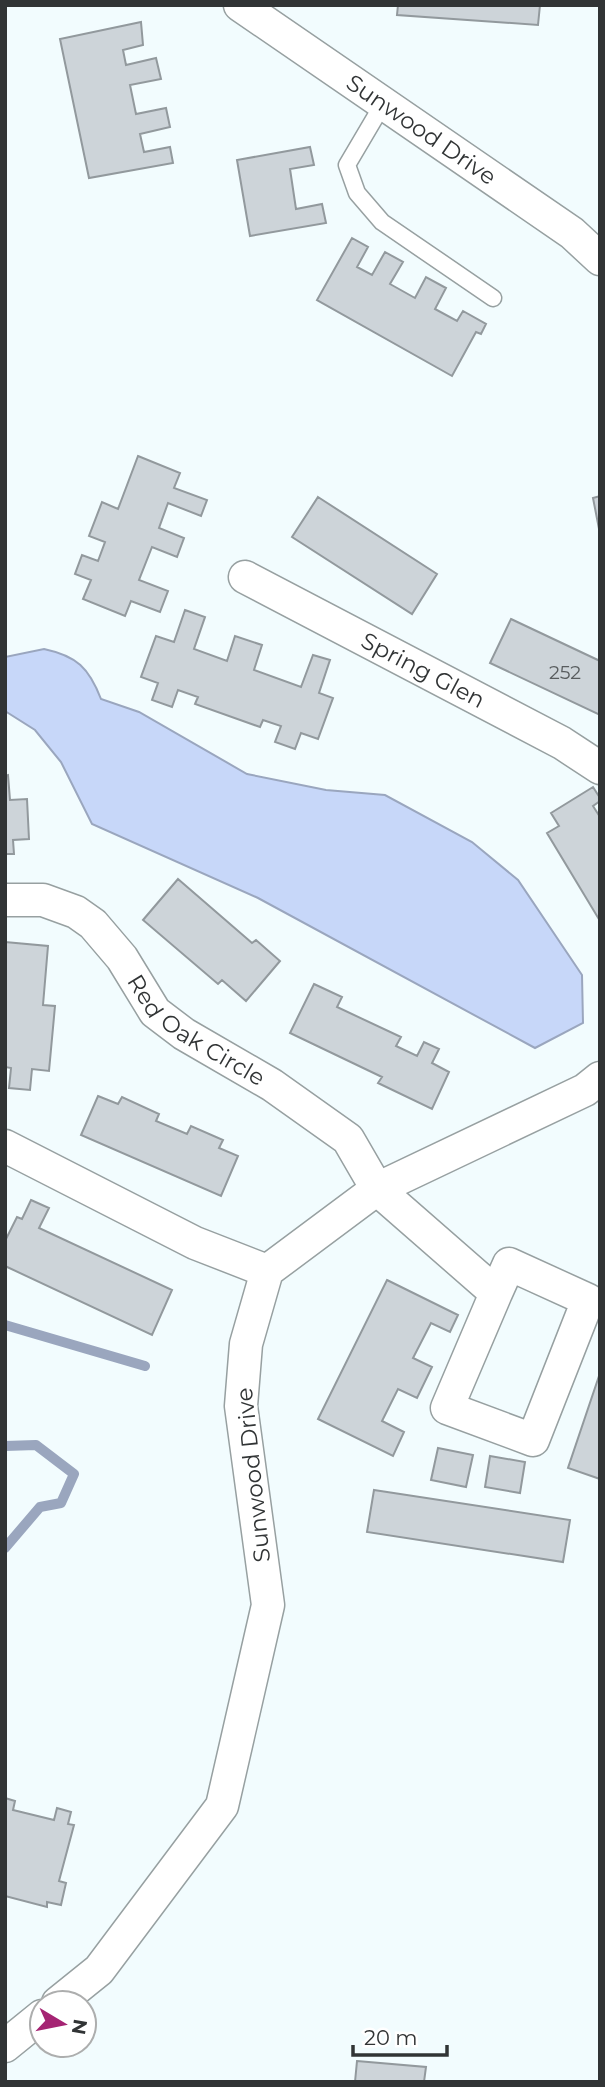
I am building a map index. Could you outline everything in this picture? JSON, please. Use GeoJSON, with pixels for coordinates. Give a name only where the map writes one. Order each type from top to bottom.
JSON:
{"type":"FeatureCollection","features":[{"type":"Feature","properties":{"kind":"street","name":"Sunwood Drive"},"geometry":{"type":"LineString","coordinates":[[240,5],[572,233],[600,259]]}},
{"type":"Feature","properties":{"kind":"street","name":"Spring Glen"},"geometry":{"type":"LineString","coordinates":[[245,577],[562,743],[600,768]]}},
{"type":"Feature","properties":{"kind":"street","name":"Red Oak Circle"},"geometry":{"type":"LineString","coordinates":[[5,900],[43,900],[76,912],[93,924],[122,958],[155,1012],[184,1034],[272,1085],[348,1139],[377,1189],[496,1293]]}},
{"type":"Feature","properties":{"kind":"street"},"geometry":{"type":"LineString","coordinates":[[5,1146],[195,1243],[267,1271],[377,1189],[585,1090],[600,1078]]}},
{"type":"Feature","properties":{"kind":"street"},"geometry":{"type":"LineString","coordinates":[[509,1264],[589,1300],[533,1440],[447,1408],[496,1293],[509,1264]]}},
{"type":"Feature","properties":{"kind":"street","name":"Sunwood Drive"},"geometry":{"type":"LineString","coordinates":[[75,1989],[99,1970],[222,1806],[268,1605],[241,1406],[246,1344],[267,1271]]}},
{"type":"Feature","properties":{"kind":"street"},"geometry":{"type":"LineString","coordinates":[[5,2046],[28,2027]]}},
{"type":"Feature","properties":{"kind":"lane"},"geometry":{"type":"LineString","coordinates":[[383,104],[347,164],[357,193],[382,222],[493,298]]}},
{"type":"Feature","properties":{"kind":"water"},"geometry":{"type":"Polygon","coordinates":[[[44,649],[65,655],[80,665],[92,679],[101,699],[139,712],[247,774],[326,790],[385,795],[472,842],[518,880],[582,975],[583,1023],[535,1048],[258,898],[92,824],[61,762],[35,730],[5,711],[5,657],[44,649]]]}},
{"type":"Feature","properties":{"kind":"building"},"geometry":{"type":"Polygon","coordinates":[[[398,5],[540,5],[538,25],[397,15],[398,5]]]}},
{"type":"Feature","properties":{"kind":"building"},"geometry":{"type":"Polygon","coordinates":[[[141,22],[143,45],[123,50],[126,65],[156,58],[161,79],[130,85],[136,114],[166,108],[170,127],[140,134],[144,152],[170,147],[173,163],[89,178],[60,39],[141,22]]]}},
{"type":"Feature","properties":{"kind":"building"},"geometry":{"type":"Polygon","coordinates":[[[310,147],[314,165],[290,169],[296,209],[322,204],[326,223],[250,236],[237,160],[310,147]]]}},
{"type":"Feature","properties":{"kind":"building"},"geometry":{"type":"Polygon","coordinates":[[[352,238],[368,247],[357,267],[372,275],[385,252],[403,262],[390,284],[415,298],[426,277],[446,288],[435,309],[457,321],[463,311],[486,324],[481,334],[476,332],[452,376],[317,300],[352,238]]]}},
{"type":"Feature","properties":{"kind":"building"},"geometry":{"type":"Polygon","coordinates":[[[138,456],[180,473],[174,488],[207,500],[201,516],[168,503],[159,528],[184,538],[177,557],[152,547],[139,580],[168,591],[160,612],[131,601],[125,616],[83,599],[91,580],[75,574],[82,555],[98,561],[105,542],[89,536],[102,502],[118,509],[138,456]]]}},
{"type":"Feature","properties":{"kind":"building"},"geometry":{"type":"Polygon","coordinates":[[[600,496],[600,534],[593,498],[600,496]]]}},
{"type":"Feature","properties":{"kind":"building"},"geometry":{"type":"Polygon","coordinates":[[[318,497],[437,574],[412,614],[292,537],[318,497]]]}},
{"type":"Feature","properties":{"kind":"building"},"geometry":{"type":"Polygon","coordinates":[[[185,610],[205,617],[194,649],[227,661],[235,636],[262,645],[254,670],[301,687],[313,655],[330,660],[319,693],[333,698],[318,739],[301,733],[295,749],[275,742],[281,726],[263,720],[260,727],[195,704],[198,697],[178,690],[172,707],[152,700],[158,683],[141,677],[156,636],[174,642],[185,610]]]}},
{"type":"Feature","properties":{"kind":"building"},"geometry":{"type":"Polygon","coordinates":[[[511,619],[600,661],[600,715],[490,663],[511,619]]]}},
{"type":"Feature","properties":{"kind":"building"},"geometry":{"type":"Polygon","coordinates":[[[8,775],[10,800],[27,799],[29,839],[13,840],[14,854],[5,854],[5,776],[8,775]]]}},
{"type":"Feature","properties":{"kind":"building"},"geometry":{"type":"Polygon","coordinates":[[[593,787],[600,798],[593,806],[600,817],[600,921],[547,833],[559,826],[551,813],[593,787]]]}},
{"type":"Feature","properties":{"kind":"building"},"geometry":{"type":"Polygon","coordinates":[[[178,879],[252,943],[256,940],[280,961],[246,1001],[222,980],[218,984],[143,920],[178,879]]]}},
{"type":"Feature","properties":{"kind":"building"},"geometry":{"type":"Polygon","coordinates":[[[5,942],[48,946],[43,1005],[55,1006],[49,1071],[32,1069],[30,1090],[9,1088],[11,1068],[5,1067],[5,942]]]}},
{"type":"Feature","properties":{"kind":"building"},"geometry":{"type":"Polygon","coordinates":[[[314,984],[342,997],[337,1007],[401,1037],[396,1046],[417,1056],[424,1042],[439,1049],[432,1063],[449,1072],[432,1109],[378,1083],[382,1077],[290,1033],[314,984]]]}},
{"type":"Feature","properties":{"kind":"building"},"geometry":{"type":"Polygon","coordinates":[[[98,1096],[118,1104],[122,1097],[159,1114],[156,1121],[187,1134],[191,1126],[223,1140],[219,1148],[238,1156],[221,1196],[81,1135],[98,1096]]]}},
{"type":"Feature","properties":{"kind":"building"},"geometry":{"type":"Polygon","coordinates":[[[31,1200],[49,1208],[39,1228],[172,1290],[152,1335],[5,1266],[5,1241],[17,1217],[22,1219],[31,1200]]]}},
{"type":"Feature","properties":{"kind":"building"},"geometry":{"type":"Polygon","coordinates":[[[387,1280],[458,1315],[450,1332],[431,1323],[413,1358],[432,1367],[417,1398],[398,1389],[382,1421],[404,1432],[393,1456],[318,1419],[387,1280]]]}},
{"type":"Feature","properties":{"kind":"building"},"geometry":{"type":"Polygon","coordinates":[[[600,1373],[600,1479],[568,1468],[600,1373]]]}},
{"type":"Feature","properties":{"kind":"building"},"geometry":{"type":"Polygon","coordinates":[[[438,1448],[473,1455],[466,1487],[431,1480],[438,1448]]]}},
{"type":"Feature","properties":{"kind":"building"},"geometry":{"type":"Polygon","coordinates":[[[490,1456],[525,1462],[520,1493],[485,1487],[490,1456]]]}},
{"type":"Feature","properties":{"kind":"building"},"geometry":{"type":"Polygon","coordinates":[[[374,1490],[570,1520],[563,1562],[367,1532],[374,1490]]]}},
{"type":"Feature","properties":{"kind":"building"},"geometry":{"type":"Polygon","coordinates":[[[5,1798],[15,1801],[13,1810],[54,1820],[57,1808],[71,1812],[68,1824],[74,1825],[59,1881],[66,1883],[61,1905],[47,1902],[47,1907],[5,1896],[5,1798]]]}},
{"type":"Feature","properties":{"kind":"building"},"geometry":{"type":"Polygon","coordinates":[[[357,2061],[426,2067],[424,2082],[355,2082],[357,2061]]]}},
{"type":"Feature","properties":{"kind":"waterway"},"geometry":{"type":"LineString","coordinates":[[5,1325],[145,1366]]}},
{"type":"Feature","properties":{"kind":"waterway"},"geometry":{"type":"LineString","coordinates":[[5,1446],[36,1445],[74,1474],[61,1503],[40,1507],[5,1548]]}}]}
